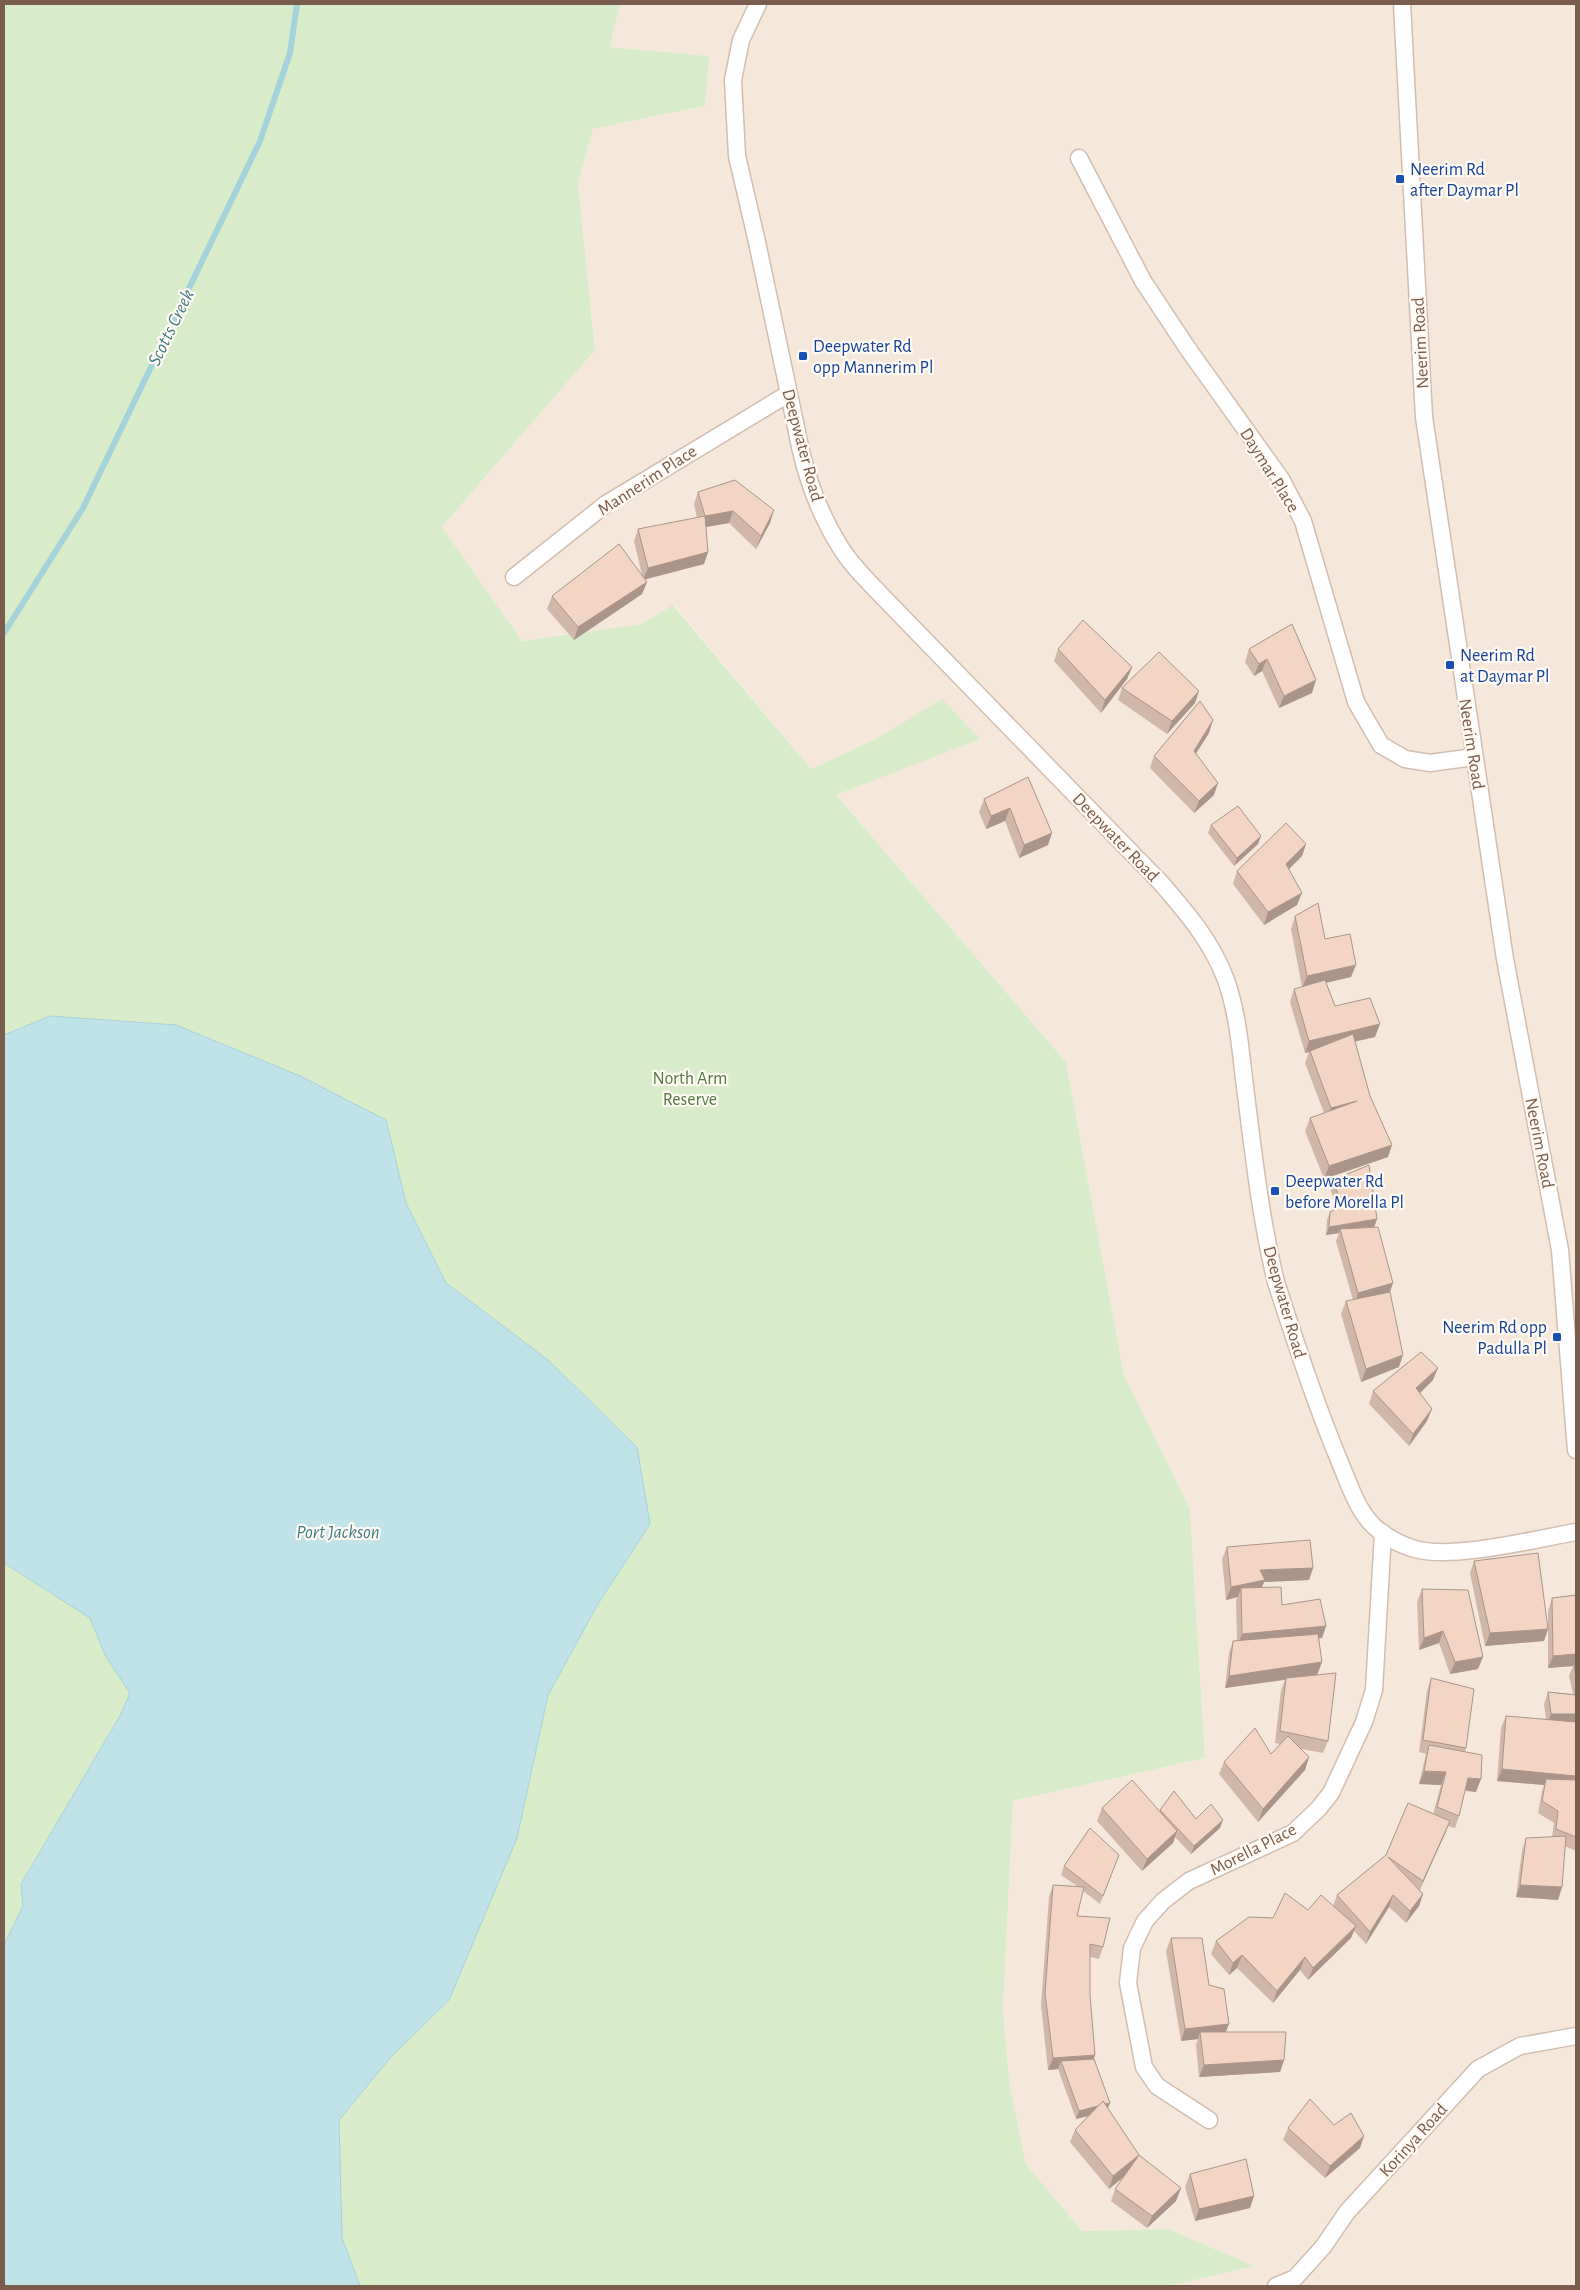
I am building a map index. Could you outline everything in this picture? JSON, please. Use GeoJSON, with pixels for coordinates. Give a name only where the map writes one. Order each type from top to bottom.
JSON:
{"type":"FeatureCollection","features":[{"type":"Feature","properties":{"kind":"street","name":"Deepwater Road"},"geometry":{"type":"LineString","coordinates":[[758,4],[741,40],[733,80],[737,156],[809,484],[840,547],[882,596],[1161,883],[1197,924],[1210,946],[1226,980],[1238,1034],[1269,1256],[1276,1282],[1331,1442],[1358,1505],[1370,1523],[1383,1533],[1415,1550],[1440,1552],[1492,1546],[1576,1532]]}},
{"type":"Feature","properties":{"kind":"street","name":"Neerim Road"},"geometry":{"type":"LineString","coordinates":[[1402,4],[1424,416],[1505,959],[1560,1250],[1576,1450]]}},
{"type":"Feature","properties":{"kind":"street","name":"Daymar Place"},"geometry":{"type":"LineString","coordinates":[[1079,158],[1143,281],[1188,349],[1281,479],[1302,521],[1356,702],[1382,745],[1405,759],[1430,763],[1474,757]]}},
{"type":"Feature","properties":{"kind":"street","name":"Mannerim Place"},"geometry":{"type":"LineString","coordinates":[[514,577],[606,504],[788,394]]}},
{"type":"Feature","properties":{"kind":"street","name":"Morella Place"},"geometry":{"type":"LineString","coordinates":[[1209,2120],[1157,2086],[1144,2067],[1128,1983],[1132,1948],[1145,1921],[1163,1901],[1189,1881],[1293,1833],[1319,1808],[1331,1793],[1364,1722],[1374,1690],[1383,1533]]}},
{"type":"Feature","properties":{"kind":"street","name":"Korinya Road"},"geometry":{"type":"LineString","coordinates":[[1276,2286],[1295,2278],[1323,2247],[1347,2212],[1478,2069],[1520,2046],[1576,2036]]}},
{"type":"Feature","properties":{"kind":"shaded area"},"geometry":{"type":"Polygon","coordinates":[[[620,4],[1576,4],[1576,2286],[1169,2286],[1253,2266],[1168,2229],[1082,2231],[1026,2164],[1010,2087],[1003,2010],[1013,1801],[1205,1758],[1190,1509],[1124,1375],[1066,1062],[836,795],[980,738],[876,739],[811,769],[674,605],[642,624],[522,641],[442,527],[595,350],[578,183],[593,129],[705,106],[708,56],[610,47],[620,4]]]}},
{"type":"Feature","properties":{"kind":"green space","name":"North Arm Reserve"},"geometry":{"type":"Polygon","coordinates":[[[4,4],[620,4],[610,47],[709,56],[705,106],[593,129],[578,183],[595,350],[442,527],[522,641],[642,624],[673,605],[811,769],[876,739],[942,699],[980,739],[836,795],[1066,1062],[1124,1375],[1190,1509],[1205,1758],[1013,1801],[1003,2010],[1010,2087],[1026,2164],[1082,2231],[1168,2229],[1254,2266],[1169,2286],[360,2286],[342,2238],[339,2120],[391,2057],[517,1838],[548,1695],[598,1604],[650,1524],[637,1447],[548,1360],[446,1283],[406,1203],[386,1120],[50,1016],[4,1035],[4,4]]]}},
{"type":"Feature","properties":{"kind":"green space"},"geometry":{"type":"Polygon","coordinates":[[[4,1563],[90,1618],[105,1655],[130,1692],[121,1714],[21,1884],[23,1906],[4,1945],[4,1563]]]}},
{"type":"Feature","properties":{"kind":"water","name":"Port Jackson"},"geometry":{"type":"Polygon","coordinates":[[[50,1016],[176,1025],[300,1076],[386,1120],[406,1203],[446,1283],[548,1360],[637,1447],[650,1524],[598,1604],[548,1695],[517,1838],[449,2000],[391,2057],[339,2120],[342,2238],[360,2286],[4,2286],[4,1945],[23,1906],[21,1884],[121,1714],[130,1693],[105,1655],[90,1618],[4,1563],[4,1035],[50,1016]]]}},
{"type":"Feature","properties":{"kind":"building"},"geometry":{"type":"Polygon","coordinates":[[[735,480],[774,510],[761,536],[733,511],[705,516],[698,492],[735,480]]]}},
{"type":"Feature","properties":{"kind":"building"},"geometry":{"type":"Polygon","coordinates":[[[705,516],[708,552],[648,568],[638,529],[705,516]]]}},
{"type":"Feature","properties":{"kind":"building"},"geometry":{"type":"Polygon","coordinates":[[[619,544],[647,582],[578,627],[552,596],[619,544]]]}},
{"type":"Feature","properties":{"kind":"building"},"geometry":{"type":"Polygon","coordinates":[[[1083,620],[1132,667],[1105,700],[1058,649],[1083,620]]]}},
{"type":"Feature","properties":{"kind":"building"},"geometry":{"type":"Polygon","coordinates":[[[1292,624],[1316,680],[1284,696],[1267,659],[1259,664],[1249,649],[1292,624]]]}},
{"type":"Feature","properties":{"kind":"building"},"geometry":{"type":"Polygon","coordinates":[[[1159,652],[1199,691],[1172,721],[1122,688],[1159,652]]]}},
{"type":"Feature","properties":{"kind":"building"},"geometry":{"type":"Polygon","coordinates":[[[1200,701],[1213,720],[1194,751],[1218,783],[1199,801],[1154,756],[1200,701]]]}},
{"type":"Feature","properties":{"kind":"building"},"geometry":{"type":"Polygon","coordinates":[[[1028,777],[1052,833],[1024,845],[1010,808],[991,816],[984,799],[1028,777]]]}},
{"type":"Feature","properties":{"kind":"building"},"geometry":{"type":"Polygon","coordinates":[[[1238,806],[1261,836],[1237,858],[1211,825],[1238,806]]]}},
{"type":"Feature","properties":{"kind":"building"},"geometry":{"type":"Polygon","coordinates":[[[1286,823],[1306,844],[1286,864],[1302,893],[1268,912],[1237,871],[1286,823]]]}},
{"type":"Feature","properties":{"kind":"building"},"geometry":{"type":"Polygon","coordinates":[[[1318,903],[1325,939],[1350,934],[1356,965],[1307,976],[1295,916],[1318,903]]]}},
{"type":"Feature","properties":{"kind":"building"},"geometry":{"type":"Polygon","coordinates":[[[1325,980],[1335,1006],[1370,998],[1380,1024],[1309,1041],[1294,989],[1325,980]]]}},
{"type":"Feature","properties":{"kind":"building"},"geometry":{"type":"Polygon","coordinates":[[[1353,1034],[1370,1096],[1392,1145],[1329,1166],[1310,1118],[1357,1101],[1331,1108],[1310,1051],[1353,1034]]]}},
{"type":"Feature","properties":{"kind":"building"},"geometry":{"type":"Polygon","coordinates":[[[1369,1165],[1377,1219],[1329,1227],[1330,1212],[1342,1206],[1333,1180],[1369,1165]]]}},
{"type":"Feature","properties":{"kind":"building"},"geometry":{"type":"Polygon","coordinates":[[[1378,1227],[1393,1283],[1358,1293],[1340,1229],[1378,1227]]]}},
{"type":"Feature","properties":{"kind":"building"},"geometry":{"type":"Polygon","coordinates":[[[1390,1292],[1403,1355],[1366,1369],[1346,1301],[1390,1292]]]}},
{"type":"Feature","properties":{"kind":"building"},"geometry":{"type":"Polygon","coordinates":[[[1421,1352],[1438,1368],[1416,1388],[1432,1409],[1413,1434],[1373,1391],[1421,1352]]]}},
{"type":"Feature","properties":{"kind":"building"},"geometry":{"type":"Polygon","coordinates":[[[1310,1540],[1313,1568],[1260,1570],[1265,1580],[1231,1587],[1227,1547],[1310,1540]]]}},
{"type":"Feature","properties":{"kind":"building"},"geometry":{"type":"Polygon","coordinates":[[[1538,1553],[1548,1629],[1490,1633],[1474,1561],[1538,1553]]]}},
{"type":"Feature","properties":{"kind":"building"},"geometry":{"type":"Polygon","coordinates":[[[1281,1587],[1282,1605],[1320,1599],[1326,1626],[1242,1634],[1241,1588],[1281,1587]]]}},
{"type":"Feature","properties":{"kind":"building"},"geometry":{"type":"Polygon","coordinates":[[[1422,1589],[1468,1590],[1483,1657],[1455,1662],[1443,1631],[1424,1638],[1422,1589]]]}},
{"type":"Feature","properties":{"kind":"building"},"geometry":{"type":"Polygon","coordinates":[[[1576,1595],[1576,1654],[1553,1656],[1552,1598],[1576,1595]]]}},
{"type":"Feature","properties":{"kind":"building"},"geometry":{"type":"Polygon","coordinates":[[[1318,1634],[1322,1662],[1229,1676],[1233,1641],[1318,1634]]]}},
{"type":"Feature","properties":{"kind":"building"},"geometry":{"type":"Polygon","coordinates":[[[1336,1673],[1328,1741],[1280,1731],[1286,1678],[1336,1673]]]}},
{"type":"Feature","properties":{"kind":"building"},"geometry":{"type":"Polygon","coordinates":[[[1431,1678],[1474,1689],[1466,1748],[1423,1740],[1431,1678]]]}},
{"type":"Feature","properties":{"kind":"building"},"geometry":{"type":"Polygon","coordinates":[[[1548,1692],[1576,1695],[1576,1714],[1551,1714],[1548,1692]]]}},
{"type":"Feature","properties":{"kind":"building"},"geometry":{"type":"Polygon","coordinates":[[[1506,1716],[1576,1722],[1576,1776],[1502,1769],[1506,1716]]]}},
{"type":"Feature","properties":{"kind":"building"},"geometry":{"type":"Polygon","coordinates":[[[1255,1728],[1271,1754],[1288,1736],[1309,1757],[1263,1809],[1224,1762],[1255,1728]]]}},
{"type":"Feature","properties":{"kind":"building"},"geometry":{"type":"Polygon","coordinates":[[[1429,1745],[1482,1755],[1481,1779],[1468,1778],[1459,1816],[1437,1807],[1446,1772],[1424,1771],[1429,1745]]]}},
{"type":"Feature","properties":{"kind":"building"},"geometry":{"type":"Polygon","coordinates":[[[1546,1779],[1576,1780],[1576,1837],[1556,1829],[1558,1811],[1542,1801],[1546,1779]]]}},
{"type":"Feature","properties":{"kind":"building"},"geometry":{"type":"Polygon","coordinates":[[[1132,1780],[1177,1831],[1147,1859],[1102,1808],[1132,1780]]]}},
{"type":"Feature","properties":{"kind":"building"},"geometry":{"type":"Polygon","coordinates":[[[1174,1791],[1196,1819],[1211,1804],[1223,1820],[1194,1846],[1160,1810],[1174,1791]]]}},
{"type":"Feature","properties":{"kind":"building"},"geometry":{"type":"Polygon","coordinates":[[[1408,1803],[1450,1821],[1423,1881],[1388,1857],[1423,1894],[1410,1911],[1393,1895],[1370,1932],[1337,1895],[1386,1855],[1408,1803]]]}},
{"type":"Feature","properties":{"kind":"building"},"geometry":{"type":"Polygon","coordinates":[[[1090,1828],[1119,1855],[1103,1896],[1064,1866],[1090,1828]]]}},
{"type":"Feature","properties":{"kind":"building"},"geometry":{"type":"Polygon","coordinates":[[[1566,1836],[1562,1887],[1520,1885],[1526,1838],[1566,1836]]]}},
{"type":"Feature","properties":{"kind":"building"},"geometry":{"type":"Polygon","coordinates":[[[1053,1885],[1084,1887],[1077,1916],[1110,1918],[1103,1947],[1090,1944],[1090,1995],[1095,2055],[1053,2058],[1045,1993],[1053,1885]]]}},
{"type":"Feature","properties":{"kind":"building"},"geometry":{"type":"Polygon","coordinates":[[[1285,1893],[1308,1910],[1321,1895],[1356,1926],[1313,1968],[1305,1957],[1277,1991],[1242,1955],[1233,1963],[1216,1941],[1249,1917],[1273,1918],[1285,1893]]]}},
{"type":"Feature","properties":{"kind":"building"},"geometry":{"type":"Polygon","coordinates":[[[1171,1938],[1202,1938],[1209,1985],[1224,1989],[1229,2024],[1185,2029],[1171,1938]]]}},
{"type":"Feature","properties":{"kind":"building"},"geometry":{"type":"Polygon","coordinates":[[[1200,2032],[1286,2032],[1284,2060],[1204,2065],[1200,2032]]]}},
{"type":"Feature","properties":{"kind":"building"},"geometry":{"type":"Polygon","coordinates":[[[1094,2059],[1110,2103],[1105,2104],[1103,2101],[1098,2106],[1079,2111],[1061,2061],[1094,2059]]]}},
{"type":"Feature","properties":{"kind":"building"},"geometry":{"type":"Polygon","coordinates":[[[1310,2099],[1334,2125],[1351,2113],[1364,2136],[1330,2166],[1288,2128],[1310,2099]]]}},
{"type":"Feature","properties":{"kind":"building"},"geometry":{"type":"Polygon","coordinates":[[[1103,2101],[1139,2155],[1113,2176],[1075,2130],[1103,2101]]]}},
{"type":"Feature","properties":{"kind":"building"},"geometry":{"type":"Polygon","coordinates":[[[1139,2155],[1181,2188],[1152,2216],[1115,2189],[1139,2155]]]}},
{"type":"Feature","properties":{"kind":"building"},"geometry":{"type":"Polygon","coordinates":[[[1246,2159],[1254,2196],[1199,2209],[1190,2174],[1246,2159]]]}},
{"type":"Feature","properties":{"kind":"waterway","name":"Scotts Creek"},"geometry":{"type":"LineString","coordinates":[[4,633],[83,508],[260,141],[290,53],[297,4]]}},
{"type":"Feature","properties":{"kind":"place","name":"Neerim Rd after Daymar Pl"},"geometry":{"type":"Point","coordinates":[1400,179]}},
{"type":"Feature","properties":{"kind":"place","name":"Deepwater Rd opp Mannerim Pl"},"geometry":{"type":"Point","coordinates":[803,356]}},
{"type":"Feature","properties":{"kind":"place","name":"Neerim Rd at Daymar Pl"},"geometry":{"type":"Point","coordinates":[1450,665]}},
{"type":"Feature","properties":{"kind":"place","name":"Deepwater Rd before Morella Pl"},"geometry":{"type":"Point","coordinates":[1275,1191]}},
{"type":"Feature","properties":{"kind":"place","name":"Neerim Rd opp Padulla Pl"},"geometry":{"type":"Point","coordinates":[1557,1337]}}]}
